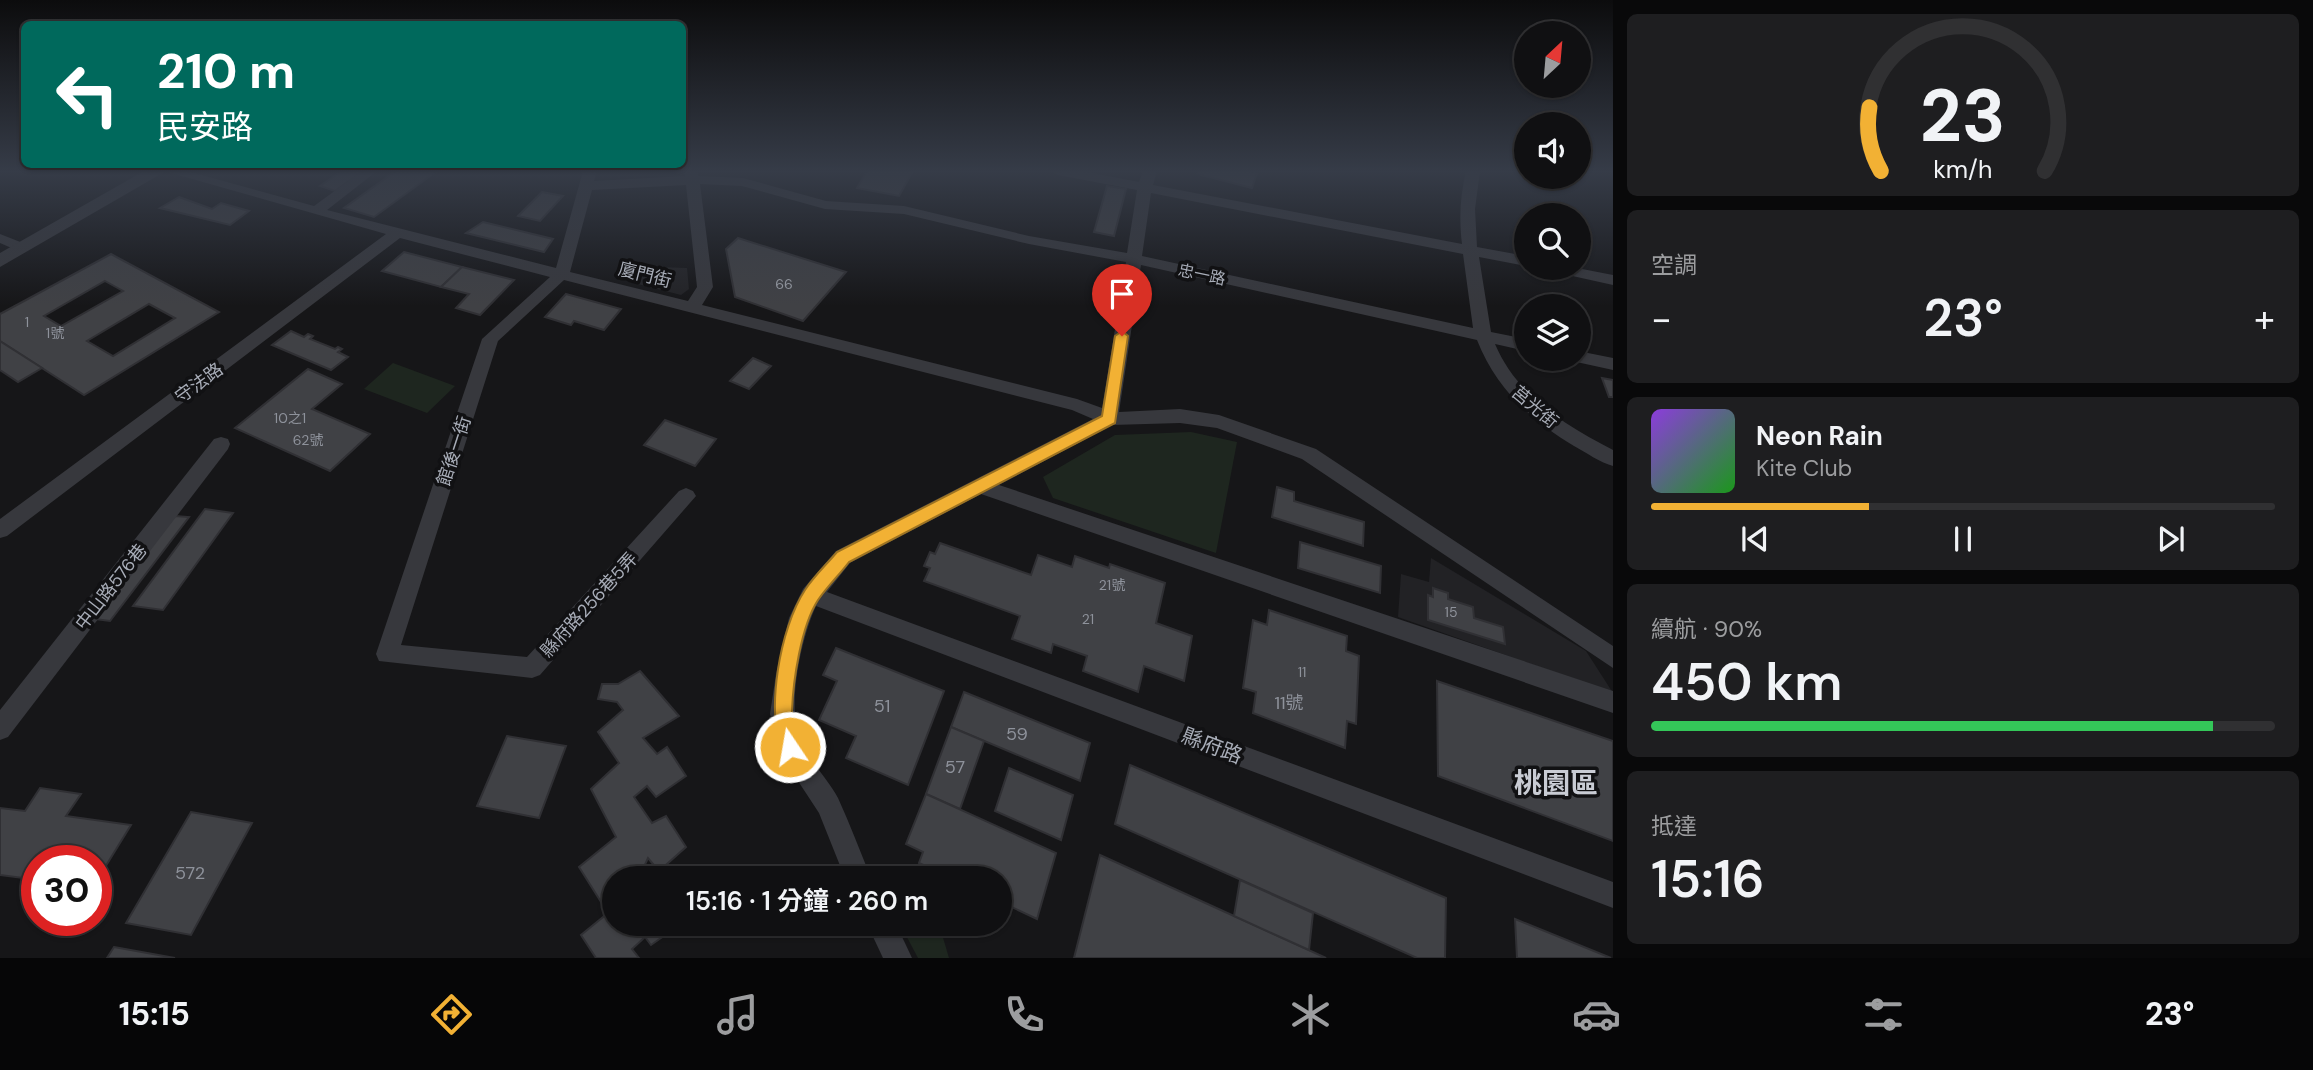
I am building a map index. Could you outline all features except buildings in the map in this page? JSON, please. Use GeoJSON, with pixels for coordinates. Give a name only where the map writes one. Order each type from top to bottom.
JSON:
{"type":"FeatureCollection","features":[{"type":"Feature","properties":{"kind":"street"},"geometry":{"type":"LineString","coordinates":[[0,261],[80,216]]}},
{"type":"Feature","properties":{"kind":"street","name":"廈門街"},"geometry":{"type":"LineString","coordinates":[[333,216],[1077,405],[1109,419]]}},
{"type":"Feature","properties":{"kind":"street"},"geometry":{"type":"LineString","coordinates":[[562,274],[578,216]]}},
{"type":"Feature","properties":{"kind":"street"},"geometry":{"type":"LineString","coordinates":[[693,306],[705,287],[697,216]]}},
{"type":"Feature","properties":{"kind":"street","name":"忠一路"},"geometry":{"type":"LineString","coordinates":[[928,216],[1029,240],[1134,259],[1514,342]]}},
{"type":"Feature","properties":{"kind":"street"},"geometry":{"type":"LineString","coordinates":[[1109,419],[1142,216]]}},
{"type":"Feature","properties":{"kind":"street"},"geometry":{"type":"LineString","coordinates":[[1317,216],[1514,258]]}},
{"type":"Feature","properties":{"kind":"street","name":"莒光街"},"geometry":{"type":"LineString","coordinates":[[1466,216],[1466,228],[1484,336],[1500,372],[1521,399],[1551,422],[1613,459]]}},
{"type":"Feature","properties":{"kind":"street","name":"守法路"},"geometry":{"type":"LineString","coordinates":[[0,530],[8,511],[397,233]]}},
{"type":"Feature","properties":{"kind":"street"},"geometry":{"type":"LineString","coordinates":[[0,238],[23,248]]}},
{"type":"Feature","properties":{"kind":"street","name":"館後一街"},"geometry":{"type":"LineString","coordinates":[[387,654],[490,339],[562,274]]}},
{"type":"Feature","properties":{"kind":"street"},"geometry":{"type":"LineString","coordinates":[[1591,276],[1613,281]]}},
{"type":"Feature","properties":{"kind":"street"},"geometry":{"type":"LineString","coordinates":[[1591,360],[1613,364]]}},
{"type":"Feature","properties":{"kind":"street"},"geometry":{"type":"LineString","coordinates":[[852,866],[828,805],[790,747],[782,714],[787,674],[800,618],[811,595],[843,557],[1109,419],[1180,416],[1219,422],[1309,454],[1613,658]]}},
{"type":"Feature","properties":{"kind":"street","name":"中山路576巷"},"geometry":{"type":"LineString","coordinates":[[0,729],[221,444]]}},
{"type":"Feature","properties":{"kind":"street"},"geometry":{"type":"LineString","coordinates":[[980,486],[1613,702]]}},
{"type":"Feature","properties":{"kind":"street","name":"縣府路256巷5弄"},"geometry":{"type":"LineString","coordinates":[[387,654],[532,668],[686,496]]}},
{"type":"Feature","properties":{"kind":"street","name":"縣府路"},"geometry":{"type":"LineString","coordinates":[[811,595],[1613,895]]}},
{"type":"Feature","properties":{"kind":"street"},"geometry":{"type":"LineString","coordinates":[[887,936],[898,958]]}},
{"type":"Feature","properties":{"kind":"shaded area"},"geometry":{"type":"Polygon","coordinates":[[[635,266],[687,268],[689,289],[681,295],[630,282],[635,266]]]}},
{"type":"Feature","properties":{"kind":"shaded area"},"geometry":{"type":"Polygon","coordinates":[[[393,363],[455,386],[427,413],[364,389],[393,363]]]}},
{"type":"Feature","properties":{"kind":"shaded area"},"geometry":{"type":"Polygon","coordinates":[[[1191,432],[1237,442],[1216,553],[1053,498],[1043,477],[1115,435],[1191,432]]]}},
{"type":"Feature","properties":{"kind":"shaded area"},"geometry":{"type":"Polygon","coordinates":[[[1431,558],[1586,651],[1613,693],[1398,617],[1401,574],[1429,582],[1431,558]]]}},
{"type":"Feature","properties":{"kind":"shaded area"},"geometry":{"type":"Polygon","coordinates":[[[906,936],[943,936],[949,958],[918,958],[906,936]]]}},
{"type":"Feature","properties":{"kind":"district","name":"桃園區"},"geometry":{"type":"Point","coordinates":[1556,783]}},
{"type":"Feature","properties":{"kind":"route"},"geometry":{"type":"LineString","coordinates":[[790,747],[782,714],[787,674],[800,618],[811,595],[843,557],[1109,419],[1122,336]]}}]}
